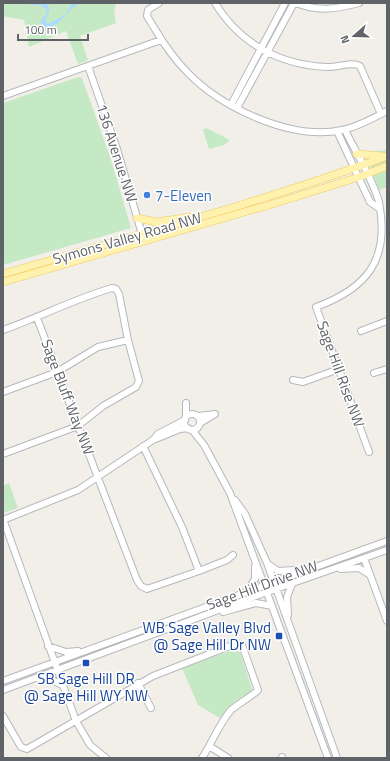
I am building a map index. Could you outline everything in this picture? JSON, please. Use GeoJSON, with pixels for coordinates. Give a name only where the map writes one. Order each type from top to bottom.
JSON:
{"type":"FeatureCollection","features":[{"type":"Feature","properties":{"kind":"main road"},"geometry":{"type":"LineString","coordinates":[[357,154],[387,156]]}},
{"type":"Feature","properties":{"kind":"main road","name":"Symons Valley Road NW"},"geometry":{"type":"LineString","coordinates":[[3,282],[143,238],[196,218],[355,168],[387,156]]}},
{"type":"Feature","properties":{"kind":"main road","name":"Symons Valley Road NW"},"geometry":{"type":"LineString","coordinates":[[3,274],[279,202],[359,177],[387,166]]}},
{"type":"Feature","properties":{"kind":"main road"},"geometry":{"type":"LineString","coordinates":[[137,218],[157,222],[187,217],[196,218]]}},
{"type":"Feature","properties":{"kind":"street"},"geometry":{"type":"LineString","coordinates":[[159,3],[148,10],[147,16],[161,40],[193,78],[214,95],[237,108],[273,124],[311,131],[346,130],[384,112],[360,66],[356,64],[330,67],[311,66],[277,58],[239,32],[223,15],[215,3]]}},
{"type":"Feature","properties":{"kind":"street"},"geometry":{"type":"LineString","coordinates":[[231,104],[262,49],[285,3]]}},
{"type":"Feature","properties":{"kind":"street"},"geometry":{"type":"LineString","coordinates":[[237,108],[295,3],[313,9],[328,9],[342,8],[359,3]]}},
{"type":"Feature","properties":{"kind":"street"},"geometry":{"type":"LineString","coordinates":[[3,96],[161,40]]}},
{"type":"Feature","properties":{"kind":"street","name":"136 Avenue NW"},"geometry":{"type":"LineString","coordinates":[[88,66],[117,149],[143,238]]}},
{"type":"Feature","properties":{"kind":"street","name":"Sage Hill Rise NW"},"geometry":{"type":"LineString","coordinates":[[346,130],[367,174],[380,209],[385,236],[378,260],[367,277],[347,294],[316,307],[369,452]]}},
{"type":"Feature","properties":{"kind":"street"},"geometry":{"type":"LineString","coordinates":[[337,131],[370,202],[380,209]]}},
{"type":"Feature","properties":{"kind":"street"},"geometry":{"type":"LineString","coordinates":[[3,330],[38,318],[87,295],[112,288],[116,289],[119,294],[128,340],[139,381],[136,387],[103,406],[78,426],[3,454]]}},
{"type":"Feature","properties":{"kind":"street","name":"Sage Bluff Way NW"},"geometry":{"type":"LineString","coordinates":[[38,318],[140,586],[147,588],[199,571]]}},
{"type":"Feature","properties":{"kind":"street"},"geometry":{"type":"LineString","coordinates":[[361,331],[387,321]]}},
{"type":"Feature","properties":{"kind":"street"},"geometry":{"type":"LineString","coordinates":[[3,392],[58,372],[98,347],[128,340]]}},
{"type":"Feature","properties":{"kind":"street"},"geometry":{"type":"LineString","coordinates":[[293,380],[303,382],[339,369]]}},
{"type":"Feature","properties":{"kind":"street"},"geometry":{"type":"LineString","coordinates":[[374,373],[387,369]]}},
{"type":"Feature","properties":{"kind":"street"},"geometry":{"type":"LineString","coordinates":[[204,445],[200,425],[196,415],[186,403],[185,424],[204,445],[230,493],[245,514],[267,563],[337,758]]}},
{"type":"Feature","properties":{"kind":"street"},"geometry":{"type":"LineString","coordinates":[[106,758],[90,745],[76,721],[56,670],[3,519],[78,490],[153,440],[180,429],[190,429],[200,425],[215,414],[196,415],[186,418],[158,434],[153,440]]}},
{"type":"Feature","properties":{"kind":"street"},"geometry":{"type":"LineString","coordinates":[[143,446],[174,509],[199,571],[228,560],[233,555]]}},
{"type":"Feature","properties":{"kind":"street"},"geometry":{"type":"LineString","coordinates":[[230,493],[328,758]]}},
{"type":"Feature","properties":{"kind":"street","name":"Sage Hill Drive NW"},"geometry":{"type":"LineString","coordinates":[[3,681],[264,584],[387,541]]}},
{"type":"Feature","properties":{"kind":"street","name":"Sage Hill Drive NW"},"geometry":{"type":"LineString","coordinates":[[3,690],[267,592],[387,550]]}},
{"type":"Feature","properties":{"kind":"street"},"geometry":{"type":"LineString","coordinates":[[364,558],[387,621]]}},
{"type":"Feature","properties":{"kind":"street"},"geometry":{"type":"LineString","coordinates":[[325,562],[328,571],[356,568],[364,570],[370,575]]}},
{"type":"Feature","properties":{"kind":"street"},"geometry":{"type":"LineString","coordinates":[[248,590],[255,579],[256,563]]}},
{"type":"Feature","properties":{"kind":"street"},"geometry":{"type":"LineString","coordinates":[[267,563],[275,570],[282,571],[311,567]]}},
{"type":"Feature","properties":{"kind":"street"},"geometry":{"type":"LineString","coordinates":[[289,625],[287,597],[292,584]]}},
{"type":"Feature","properties":{"kind":"street"},"geometry":{"type":"LineString","coordinates":[[209,614],[256,603],[272,606]]}},
{"type":"Feature","properties":{"kind":"street"},"geometry":{"type":"LineString","coordinates":[[3,716],[21,747],[27,749],[138,683],[235,644],[242,646],[258,690],[256,693],[243,700],[232,710],[202,758]]}},
{"type":"Feature","properties":{"kind":"street"},"geometry":{"type":"LineString","coordinates":[[48,646],[66,652],[90,649]]}},
{"type":"Feature","properties":{"kind":"street"},"geometry":{"type":"LineString","coordinates":[[34,678],[52,680],[62,685]]}},
{"type":"Feature","properties":{"kind":"street"},"geometry":{"type":"LineString","coordinates":[[138,683],[151,708]]}},
{"type":"Feature","properties":{"kind":"street"},"geometry":{"type":"LineString","coordinates":[[209,746],[228,758]]}},
{"type":"Feature","properties":{"kind":"green space"},"geometry":{"type":"Polygon","coordinates":[[[3,3],[116,3],[114,12],[116,23],[80,36],[88,60],[78,64],[66,31],[29,47],[24,20],[3,16],[3,3]]]}},
{"type":"Feature","properties":{"kind":"green space"},"geometry":{"type":"Polygon","coordinates":[[[78,77],[82,78],[111,160],[131,228],[3,265],[3,103],[78,77]]]}},
{"type":"Feature","properties":{"kind":"green space"},"geometry":{"type":"Polygon","coordinates":[[[206,128],[230,140],[224,145],[209,149],[203,130],[206,128]]]}},
{"type":"Feature","properties":{"kind":"green space"},"geometry":{"type":"Polygon","coordinates":[[[387,150],[387,187],[379,190],[365,153],[387,150]]]}},
{"type":"Feature","properties":{"kind":"green space"},"geometry":{"type":"Polygon","coordinates":[[[9,483],[18,508],[3,513],[3,486],[9,483]]]}},
{"type":"Feature","properties":{"kind":"green space"},"geometry":{"type":"Polygon","coordinates":[[[233,650],[240,652],[252,689],[250,692],[233,703],[220,718],[198,705],[182,668],[233,650]]]}},
{"type":"Feature","properties":{"kind":"water"},"geometry":{"type":"Polygon","coordinates":[[[29,3],[45,3],[49,7],[49,12],[45,20],[48,24],[65,15],[72,4],[81,3],[72,8],[58,23],[49,27],[44,26],[40,22],[47,13],[46,9],[41,5],[31,5],[29,3]]]}},
{"type":"Feature","properties":{"kind":"place","name":"7-Eleven"},"geometry":{"type":"Point","coordinates":[147,195]}},
{"type":"Feature","properties":{"kind":"place","name":"WB Sage Valley Blvd @ Sage Hill Dr NW"},"geometry":{"type":"Point","coordinates":[279,636]}},
{"type":"Feature","properties":{"kind":"place","name":"SB Sage Hill DR @ Sage Hill WY NW"},"geometry":{"type":"Point","coordinates":[86,663]}}]}
